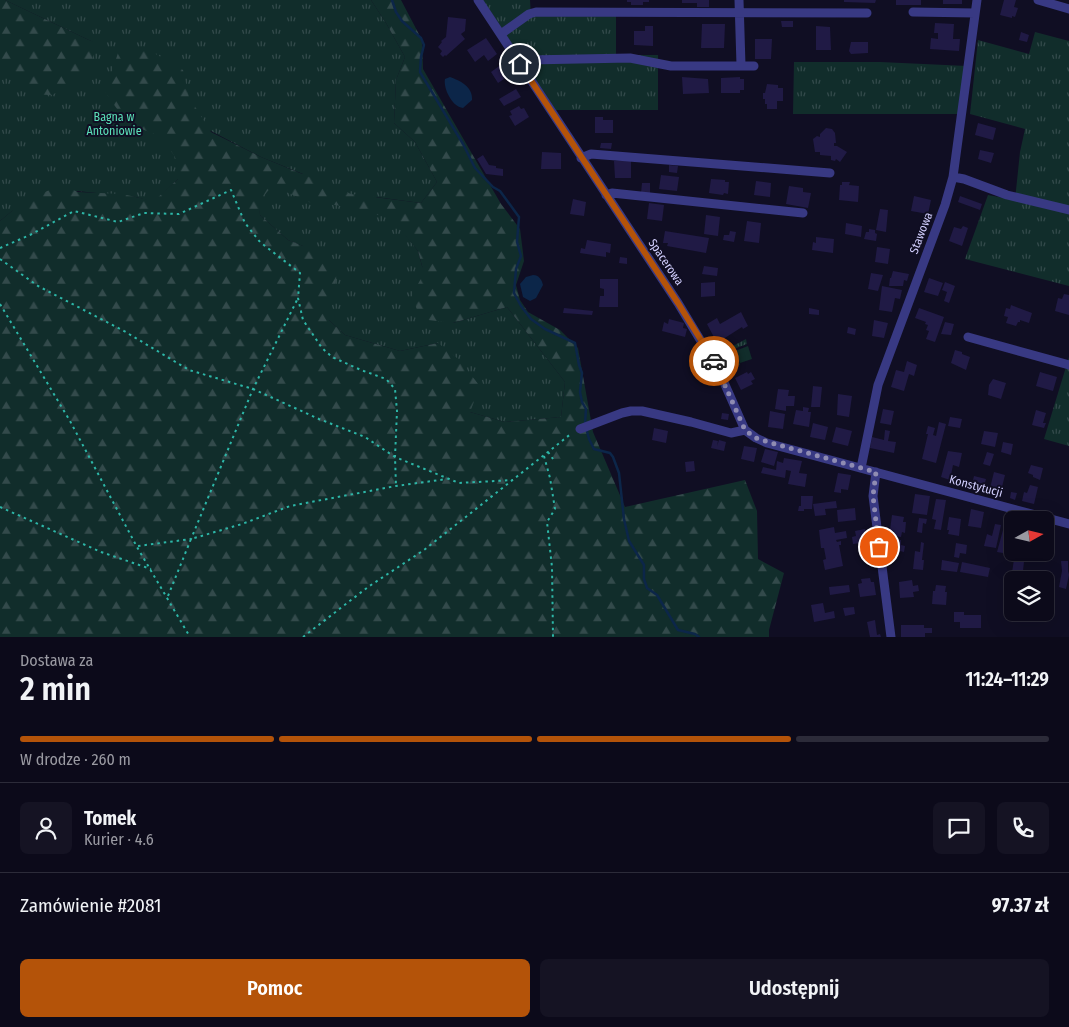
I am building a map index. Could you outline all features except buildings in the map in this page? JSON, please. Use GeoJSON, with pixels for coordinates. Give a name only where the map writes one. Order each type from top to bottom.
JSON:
{"type":"FeatureCollection","features":[{"type":"Feature","properties":{"kind":"street","name":"Spacerowa"},"geometry":{"type":"LineString","coordinates":[[478,0],[714,360],[745,430]]}},
{"type":"Feature","properties":{"kind":"street"},"geometry":{"type":"LineString","coordinates":[[739,0],[741,66]]}},
{"type":"Feature","properties":{"kind":"street","name":"Stawowa"},"geometry":{"type":"LineString","coordinates":[[861,468],[878,384],[945,205],[953,177],[977,0]]}},
{"type":"Feature","properties":{"kind":"street"},"geometry":{"type":"LineString","coordinates":[[1038,0],[1069,9]]}},
{"type":"Feature","properties":{"kind":"street"},"geometry":{"type":"LineString","coordinates":[[501,34],[529,14],[536,12],[867,13]]}},
{"type":"Feature","properties":{"kind":"street"},"geometry":{"type":"LineString","coordinates":[[913,12],[975,13]]}},
{"type":"Feature","properties":{"kind":"street"},"geometry":{"type":"LineString","coordinates":[[520,64],[528,60],[630,58],[672,66],[754,66]]}},
{"type":"Feature","properties":{"kind":"street"},"geometry":{"type":"LineString","coordinates":[[582,158],[591,154],[830,173]]}},
{"type":"Feature","properties":{"kind":"street"},"geometry":{"type":"LineString","coordinates":[[953,177],[964,179],[1007,195],[1069,210]]}},
{"type":"Feature","properties":{"kind":"street"},"geometry":{"type":"LineString","coordinates":[[606,195],[612,193],[803,213]]}},
{"type":"Feature","properties":{"kind":"street"},"geometry":{"type":"LineString","coordinates":[[968,337],[1069,365]]}},
{"type":"Feature","properties":{"kind":"street"},"geometry":{"type":"LineString","coordinates":[[580,429],[622,413],[642,411],[731,433],[745,430],[763,441],[876,472],[873,500],[891,637]]}},
{"type":"Feature","properties":{"kind":"street","name":"Konstytucji"},"geometry":{"type":"LineString","coordinates":[[876,472],[1069,524]]}},
{"type":"Feature","properties":{"kind":"path"},"geometry":{"type":"LineString","coordinates":[[0,248],[30,235],[74,211],[118,222],[144,213],[179,214],[231,190],[244,223],[260,242],[282,261],[300,273],[298,298],[303,320],[322,348],[332,357],[386,379],[394,389],[397,411],[396,486]]}},
{"type":"Feature","properties":{"kind":"path"},"geometry":{"type":"LineString","coordinates":[[0,259],[38,286],[124,331],[189,370],[253,389],[319,419],[365,437],[395,456],[459,483],[513,480]]}},
{"type":"Feature","properties":{"kind":"path"},"geometry":{"type":"LineString","coordinates":[[168,597],[253,389],[298,298]]}},
{"type":"Feature","properties":{"kind":"path"},"geometry":{"type":"LineString","coordinates":[[0,304],[70,421],[137,546],[190,637]]}},
{"type":"Feature","properties":{"kind":"path"},"geometry":{"type":"LineString","coordinates":[[303,637],[368,587],[424,550],[570,434],[580,429]]}},
{"type":"Feature","properties":{"kind":"path"},"geometry":{"type":"LineString","coordinates":[[548,452],[553,458]]}},
{"type":"Feature","properties":{"kind":"path"},"geometry":{"type":"LineString","coordinates":[[544,456],[555,509],[547,522],[552,567],[553,637]]}},
{"type":"Feature","properties":{"kind":"path"},"geometry":{"type":"LineString","coordinates":[[137,546],[191,539],[242,524],[290,506],[396,486],[450,479]]}},
{"type":"Feature","properties":{"kind":"path"},"geometry":{"type":"LineString","coordinates":[[0,507],[101,552],[151,569]]}},
{"type":"Feature","properties":{"kind":"green space"},"geometry":{"type":"Polygon","coordinates":[[[0,0],[5,0],[93,42],[93,69],[79,84],[51,95],[28,94],[1,69],[0,0]]]}},
{"type":"Feature","properties":{"kind":"green space","name":"Bagna w Antoniowie"},"geometry":{"type":"Polygon","coordinates":[[[5,0],[371,0],[405,57],[396,80],[394,123],[415,142],[437,182],[421,203],[376,197],[418,251],[422,266],[453,323],[507,307],[565,382],[561,417],[505,422],[470,412],[438,343],[400,351],[345,335],[329,320],[303,246],[288,240],[260,215],[259,206],[263,195],[247,169],[303,174],[261,157],[209,130],[178,179],[154,202],[136,197],[77,191],[12,211],[0,221],[0,8],[93,42],[5,0]]]}},
{"type":"Feature","properties":{"kind":"green space"},"geometry":{"type":"Polygon","coordinates":[[[371,0],[401,0],[422,40],[423,69],[501,204],[520,229],[524,261],[516,285],[520,300],[528,312],[560,330],[578,348],[593,432],[625,507],[745,480],[757,511],[758,559],[784,573],[769,630],[769,637],[0,637],[0,221],[25,200],[62,185],[78,192],[122,194],[154,201],[178,179],[174,155],[159,136],[127,123],[105,92],[120,47],[149,50],[183,70],[189,97],[211,132],[261,157],[351,194],[421,203],[437,182],[415,142],[394,123],[396,80],[405,57],[371,0]],[[273,186],[262,199],[260,215],[288,240],[321,253],[337,268],[335,291],[329,320],[345,335],[400,351],[438,343],[457,358],[480,386],[470,412],[505,422],[561,417],[565,382],[507,307],[453,323],[420,319],[412,295],[424,273],[418,251],[391,218],[336,205],[311,203],[273,186]]]}},
{"type":"Feature","properties":{"kind":"green space"},"geometry":{"type":"Polygon","coordinates":[[[483,0],[530,0],[531,15],[616,16],[616,55],[658,55],[658,110],[556,110],[483,0]]]}},
{"type":"Feature","properties":{"kind":"green space"},"geometry":{"type":"Polygon","coordinates":[[[1035,32],[1069,41],[1069,286],[965,259],[988,195],[1015,200],[1020,152],[1025,129],[970,114],[978,40],[1029,54],[1035,32]]]}},
{"type":"Feature","properties":{"kind":"green space"},"geometry":{"type":"Polygon","coordinates":[[[794,62],[880,62],[967,66],[960,114],[793,114],[794,62]]]}},
{"type":"Feature","properties":{"kind":"green space"},"geometry":{"type":"Polygon","coordinates":[[[746,339],[747,344],[734,349],[740,365],[727,366],[720,353],[746,339]]]}},
{"type":"Feature","properties":{"kind":"green space"},"geometry":{"type":"Polygon","coordinates":[[[748,346],[752,359],[740,363],[735,351],[748,346]]]}},
{"type":"Feature","properties":{"kind":"green space"},"geometry":{"type":"Polygon","coordinates":[[[1069,357],[1069,446],[1044,439],[1069,357]]]}},
{"type":"Feature","properties":{"kind":"water"},"geometry":{"type":"Polygon","coordinates":[[[450,77],[462,83],[471,91],[472,100],[463,108],[452,101],[447,92],[445,79],[450,77]]]}},
{"type":"Feature","properties":{"kind":"water"},"geometry":{"type":"Polygon","coordinates":[[[533,275],[540,278],[543,285],[536,298],[530,301],[523,297],[520,284],[526,277],[533,275]]]}},
{"type":"Feature","properties":{"kind":"waterway"},"geometry":{"type":"LineString","coordinates":[[392,0],[396,12],[402,21],[421,38],[424,45],[420,72],[463,144],[475,168],[493,187],[500,191],[519,217],[517,242],[521,256],[516,269],[514,293],[531,319],[545,329],[575,343],[582,373],[580,392],[586,409],[585,424],[589,439],[594,449],[610,453],[613,457],[619,473],[624,519],[629,541],[644,565],[644,579],[647,588],[657,595],[678,630],[695,634],[699,637]]}},
{"type":"Feature","properties":{"kind":"way so far"},"geometry":{"type":"LineString","coordinates":[[714,361],[745,430],[752,436],[760,440],[876,472],[873,496],[879,547]]}},
{"type":"Feature","properties":{"kind":"route"},"geometry":{"type":"LineString","coordinates":[[520,64],[678,303],[714,361]]}}]}
